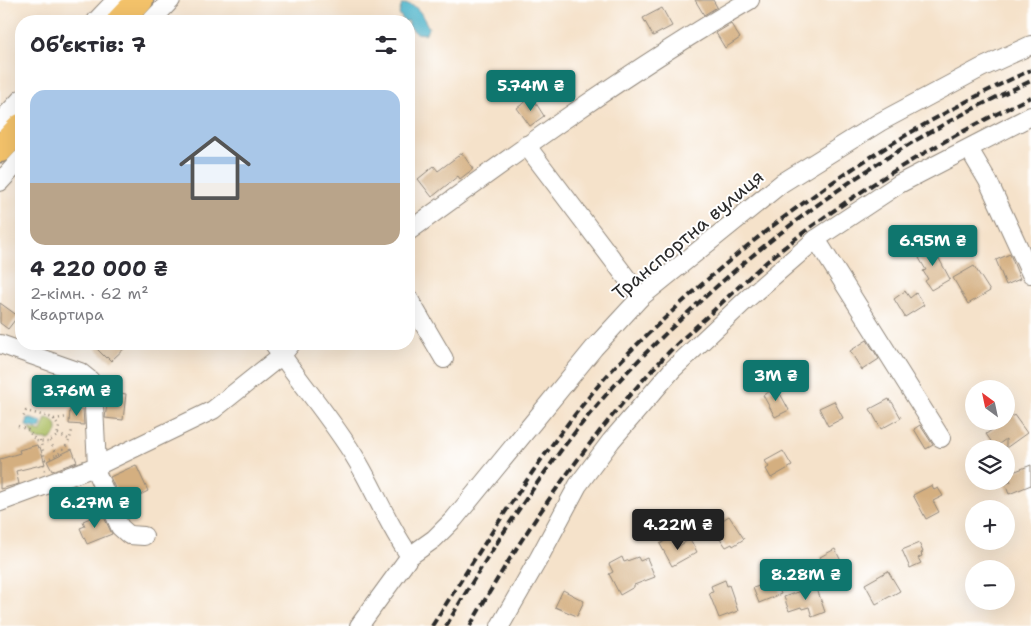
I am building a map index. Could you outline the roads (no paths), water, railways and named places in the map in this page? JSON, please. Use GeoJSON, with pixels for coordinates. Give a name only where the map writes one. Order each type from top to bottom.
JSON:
{"type":"FeatureCollection","features":[{"type":"Feature","properties":{"kind":"highway"},"geometry":{"type":"LineString","coordinates":[[126,15],[140,0]]}},
{"type":"Feature","properties":{"kind":"highway"},"geometry":{"type":"LineString","coordinates":[[0,149],[15,133]]}},
{"type":"Feature","properties":{"kind":"street"},"geometry":{"type":"LineString","coordinates":[[102,15],[116,0]]}},
{"type":"Feature","properties":{"kind":"street"},"geometry":{"type":"LineString","coordinates":[[157,15],[171,0]]}},
{"type":"Feature","properties":{"kind":"street"},"geometry":{"type":"LineString","coordinates":[[415,228],[526,145],[739,3]]}},
{"type":"Feature","properties":{"kind":"street","name":"Транспортна вулиця"},"geometry":{"type":"LineString","coordinates":[[359,626],[410,556],[434,539],[454,519],[594,348],[640,297],[782,183],[880,122],[981,68],[1031,45]]}},
{"type":"Feature","properties":{"kind":"street"},"geometry":{"type":"LineString","coordinates":[[0,122],[15,106]]}},
{"type":"Feature","properties":{"kind":"street"},"geometry":{"type":"LineString","coordinates":[[500,626],[578,485],[611,441],[673,370],[746,299],[816,238],[899,184],[1031,116]]}},
{"type":"Feature","properties":{"kind":"street"},"geometry":{"type":"LineString","coordinates":[[526,145],[640,297]]}},
{"type":"Feature","properties":{"kind":"street"},"geometry":{"type":"LineString","coordinates":[[969,149],[988,181],[1031,274]]}},
{"type":"Feature","properties":{"kind":"street"},"geometry":{"type":"LineString","coordinates":[[0,182],[15,166]]}},
{"type":"Feature","properties":{"kind":"street"},"geometry":{"type":"LineString","coordinates":[[816,238],[941,438]]}},
{"type":"Feature","properties":{"kind":"street"},"geometry":{"type":"LineString","coordinates":[[415,309],[444,359]]}},
{"type":"Feature","properties":{"kind":"street"},"geometry":{"type":"LineString","coordinates":[[0,344],[15,349]]}},
{"type":"Feature","properties":{"kind":"street"},"geometry":{"type":"LineString","coordinates":[[17,350],[80,372],[90,380],[93,387],[95,467],[120,527],[129,535],[144,536]]}},
{"type":"Feature","properties":{"kind":"street"},"geometry":{"type":"LineString","coordinates":[[0,502],[95,467],[213,410],[279,350]]}},
{"type":"Feature","properties":{"kind":"street"},"geometry":{"type":"LineString","coordinates":[[284,350],[356,459],[400,542],[410,556]]}},
{"type":"Feature","properties":{"kind":"water"},"geometry":{"type":"Polygon","coordinates":[[[402,4],[413,6],[419,11],[429,28],[425,34],[416,33],[415,15],[399,14],[402,4]]]}},
{"type":"Feature","properties":{"kind":"water"},"geometry":{"type":"Polygon","coordinates":[[[28,418],[42,422],[40,429],[26,426],[28,418]]]}},
{"type":"Feature","properties":{"kind":"railway"},"geometry":{"type":"LineString","coordinates":[[432,626],[509,507],[571,420],[613,369],[678,306],[759,236],[845,174],[936,118],[1031,70]]}},
{"type":"Feature","properties":{"kind":"railway"},"geometry":{"type":"LineString","coordinates":[[446,626],[513,518],[568,441],[613,387],[679,321],[771,240],[853,180],[939,127],[1031,81]]}},
{"type":"Feature","properties":{"kind":"railway"},"geometry":{"type":"LineString","coordinates":[[470,626],[513,553],[586,448],[640,383],[669,352],[768,261],[836,209],[931,149],[1031,97]]}}]}
